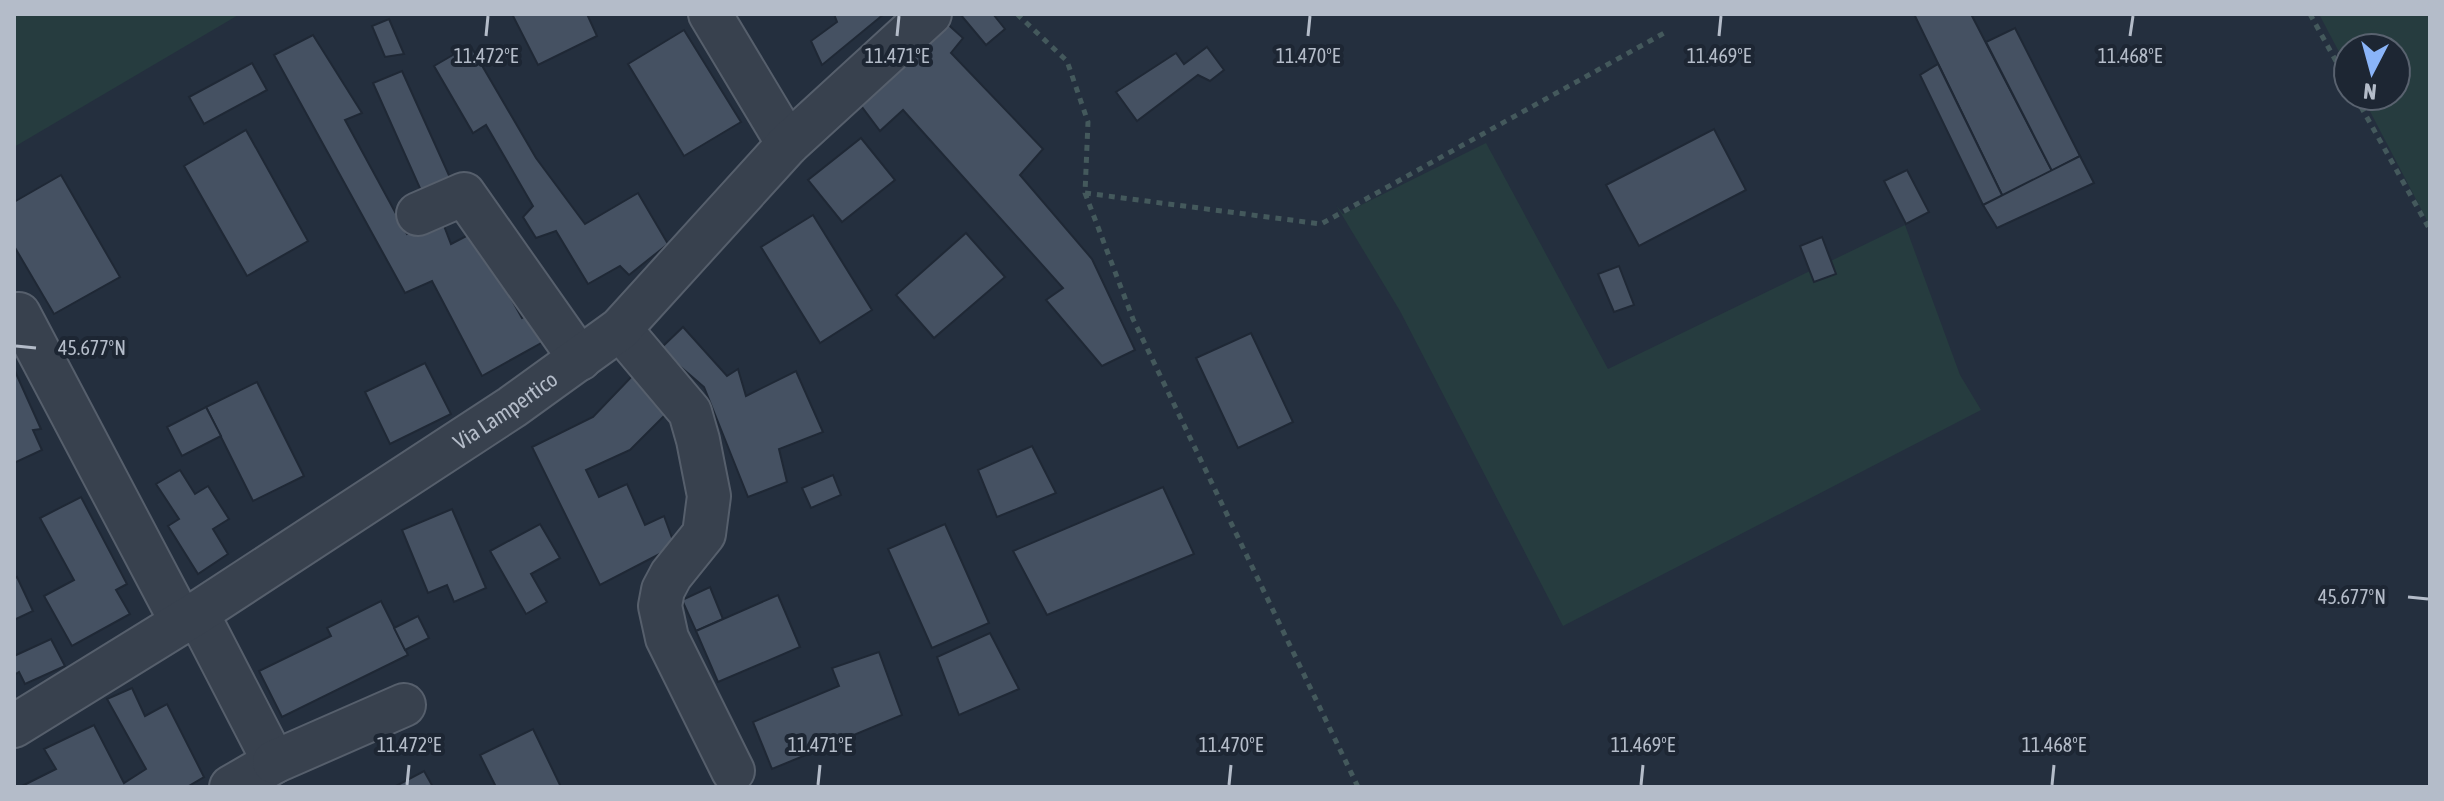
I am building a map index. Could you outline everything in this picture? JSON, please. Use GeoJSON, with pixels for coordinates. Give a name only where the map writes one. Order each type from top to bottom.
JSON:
{"type":"FeatureCollection","features":[{"type":"Feature","properties":{"kind":"street"},"geometry":{"type":"LineString","coordinates":[[710,14],[788,144]]}},
{"type":"Feature","properties":{"kind":"street","name":"Via Lampertico"},"geometry":{"type":"LineString","coordinates":[[14,726],[189,618],[512,407],[620,329],[788,144],[930,14]]}},
{"type":"Feature","properties":{"kind":"street"},"geometry":{"type":"LineString","coordinates":[[418,214],[464,194],[580,359]]}},
{"type":"Feature","properties":{"kind":"street"},"geometry":{"type":"LineString","coordinates":[[19,314],[189,618],[274,762]]}},
{"type":"Feature","properties":{"kind":"street"},"geometry":{"type":"LineString","coordinates":[[620,329],[690,412],[698,440],[709,496],[704,534],[671,575],[663,590],[660,606],[667,638],[733,771]]}},
{"type":"Feature","properties":{"kind":"street"},"geometry":{"type":"LineString","coordinates":[[231,787],[274,762],[404,705]]}},
{"type":"Feature","properties":{"kind":"path"},"geometry":{"type":"LineString","coordinates":[[1017,14],[1067,61],[1088,122],[1085,193],[1133,319],[1358,787]]}},
{"type":"Feature","properties":{"kind":"path"},"geometry":{"type":"LineString","coordinates":[[2310,14],[2332,54]]}},
{"type":"Feature","properties":{"kind":"path"},"geometry":{"type":"LineString","coordinates":[[1085,193],[1321,224],[1666,32]]}},
{"type":"Feature","properties":{"kind":"path"},"geometry":{"type":"LineString","coordinates":[[2364,112],[2430,230]]}},
{"type":"Feature","properties":{"kind":"green space"},"geometry":{"type":"Polygon","coordinates":[[[14,14],[240,14],[14,147],[14,14]]]}},
{"type":"Feature","properties":{"kind":"green space"},"geometry":{"type":"Polygon","coordinates":[[[2319,14],[2430,14],[2430,226],[2370,112],[2412,112],[2412,32],[2332,32],[2332,39],[2319,14]]]}},
{"type":"Feature","properties":{"kind":"green space"},"geometry":{"type":"Polygon","coordinates":[[[1486,143],[1608,369],[1905,225],[1960,375],[1981,410],[1563,626],[1400,311],[1336,205],[1343,214],[1486,143]]]}},
{"type":"Feature","properties":{"kind":"building"},"geometry":{"type":"Polygon","coordinates":[[[512,14],[587,14],[597,36],[538,65],[512,14]]]}},
{"type":"Feature","properties":{"kind":"building"},"geometry":{"type":"Polygon","coordinates":[[[834,14],[884,14],[822,65],[811,41],[837,22],[834,14]]]}},
{"type":"Feature","properties":{"kind":"building"},"geometry":{"type":"Polygon","coordinates":[[[960,14],[993,14],[1005,29],[986,45],[960,14]]]}},
{"type":"Feature","properties":{"kind":"building"},"geometry":{"type":"Polygon","coordinates":[[[1914,14],[1971,14],[2052,171],[2003,197],[1914,14]]]}},
{"type":"Feature","properties":{"kind":"building"},"geometry":{"type":"Polygon","coordinates":[[[389,19],[404,54],[385,57],[372,26],[389,19]]]}},
{"type":"Feature","properties":{"kind":"building"},"geometry":{"type":"Polygon","coordinates":[[[943,20],[963,38],[951,53],[1043,149],[1020,175],[1092,259],[1135,350],[1102,366],[1046,300],[1063,288],[903,110],[880,131],[859,103],[943,20]]]}},
{"type":"Feature","properties":{"kind":"building"},"geometry":{"type":"Polygon","coordinates":[[[2015,28],[2080,156],[2052,171],[1986,42],[2015,28]]]}},
{"type":"Feature","properties":{"kind":"building"},"geometry":{"type":"Polygon","coordinates":[[[684,30],[741,122],[684,156],[628,64],[684,30]]]}},
{"type":"Feature","properties":{"kind":"building"},"geometry":{"type":"Polygon","coordinates":[[[313,35],[362,113],[345,120],[407,234],[441,218],[451,244],[474,232],[522,318],[534,313],[552,337],[482,376],[432,281],[405,293],[274,55],[313,35]]]}},
{"type":"Feature","properties":{"kind":"building"},"geometry":{"type":"Polygon","coordinates":[[[470,45],[536,158],[585,224],[638,193],[668,244],[629,275],[620,266],[588,284],[556,231],[536,238],[523,217],[533,206],[486,125],[473,133],[434,66],[470,45]]]}},
{"type":"Feature","properties":{"kind":"building"},"geometry":{"type":"Polygon","coordinates":[[[1207,47],[1224,70],[1210,81],[1198,75],[1137,121],[1116,92],[1176,53],[1184,64],[1207,47]]]}},
{"type":"Feature","properties":{"kind":"building"},"geometry":{"type":"Polygon","coordinates":[[[252,63],[267,90],[204,124],[189,97],[252,63]]]}},
{"type":"Feature","properties":{"kind":"building"},"geometry":{"type":"Polygon","coordinates":[[[1938,64],[2003,197],[1983,205],[1920,75],[1938,64]]]}},
{"type":"Feature","properties":{"kind":"building"},"geometry":{"type":"Polygon","coordinates":[[[402,71],[452,182],[423,195],[373,83],[402,71]]]}},
{"type":"Feature","properties":{"kind":"building"},"geometry":{"type":"Polygon","coordinates":[[[1714,129],[1746,190],[1639,246],[1606,185],[1714,129]]]}},
{"type":"Feature","properties":{"kind":"building"},"geometry":{"type":"Polygon","coordinates":[[[246,130],[308,241],[247,276],[184,166],[246,130]]]}},
{"type":"Feature","properties":{"kind":"building"},"geometry":{"type":"Polygon","coordinates":[[[861,138],[895,180],[842,222],[808,180],[861,138]]]}},
{"type":"Feature","properties":{"kind":"building"},"geometry":{"type":"Polygon","coordinates":[[[2080,156],[2094,183],[1997,228],[1983,205],[2080,156]]]}},
{"type":"Feature","properties":{"kind":"building"},"geometry":{"type":"Polygon","coordinates":[[[1907,170],[1929,212],[1906,224],[1884,181],[1907,170]]]}},
{"type":"Feature","properties":{"kind":"building"},"geometry":{"type":"Polygon","coordinates":[[[61,175],[120,277],[54,314],[14,246],[14,202],[61,175]]]}},
{"type":"Feature","properties":{"kind":"building"},"geometry":{"type":"Polygon","coordinates":[[[813,215],[872,310],[820,343],[761,247],[813,215]]]}},
{"type":"Feature","properties":{"kind":"building"},"geometry":{"type":"Polygon","coordinates":[[[966,233],[1005,277],[934,338],[896,295],[966,233]]]}},
{"type":"Feature","properties":{"kind":"building"},"geometry":{"type":"Polygon","coordinates":[[[1822,237],[1836,274],[1814,282],[1800,246],[1822,237]]]}},
{"type":"Feature","properties":{"kind":"building"},"geometry":{"type":"Polygon","coordinates":[[[1619,266],[1634,305],[1614,312],[1598,274],[1619,266]]]}},
{"type":"Feature","properties":{"kind":"building"},"geometry":{"type":"Polygon","coordinates":[[[683,327],[727,376],[738,369],[746,396],[796,371],[823,432],[779,449],[787,482],[748,497],[704,387],[660,349],[683,327]]]}},
{"type":"Feature","properties":{"kind":"building"},"geometry":{"type":"Polygon","coordinates":[[[1251,333],[1293,422],[1238,448],[1196,358],[1251,333]]]}},
{"type":"Feature","properties":{"kind":"building"},"geometry":{"type":"Polygon","coordinates":[[[425,363],[451,414],[390,444],[365,392],[425,363]]]}},
{"type":"Feature","properties":{"kind":"building"},"geometry":{"type":"Polygon","coordinates":[[[14,369],[41,429],[33,430],[42,450],[14,463],[14,369]]]}},
{"type":"Feature","properties":{"kind":"building"},"geometry":{"type":"Polygon","coordinates":[[[637,371],[674,406],[630,450],[586,470],[599,497],[627,484],[645,525],[664,516],[675,546],[600,585],[532,447],[593,417],[637,371]]]}},
{"type":"Feature","properties":{"kind":"building"},"geometry":{"type":"Polygon","coordinates":[[[257,382],[304,476],[253,501],[206,407],[257,382]]]}},
{"type":"Feature","properties":{"kind":"building"},"geometry":{"type":"Polygon","coordinates":[[[206,407],[221,436],[182,456],[167,427],[206,407]]]}},
{"type":"Feature","properties":{"kind":"building"},"geometry":{"type":"Polygon","coordinates":[[[1032,446],[1056,493],[997,517],[978,470],[1032,446]]]}},
{"type":"Feature","properties":{"kind":"building"},"geometry":{"type":"Polygon","coordinates":[[[180,470],[195,494],[208,486],[229,519],[213,529],[228,554],[198,574],[168,526],[179,519],[156,484],[180,470]]]}},
{"type":"Feature","properties":{"kind":"building"},"geometry":{"type":"Polygon","coordinates":[[[833,475],[841,495],[811,508],[802,488],[833,475]]]}},
{"type":"Feature","properties":{"kind":"building"},"geometry":{"type":"Polygon","coordinates":[[[1163,487],[1194,554],[1047,615],[1013,551],[1163,487]]]}},
{"type":"Feature","properties":{"kind":"building"},"geometry":{"type":"Polygon","coordinates":[[[81,497],[127,584],[116,590],[130,614],[72,646],[44,596],[74,580],[40,518],[81,497]]]}},
{"type":"Feature","properties":{"kind":"building"},"geometry":{"type":"Polygon","coordinates":[[[452,509],[486,588],[454,602],[447,585],[428,593],[402,530],[452,509]]]}},
{"type":"Feature","properties":{"kind":"building"},"geometry":{"type":"Polygon","coordinates":[[[540,524],[560,558],[531,574],[547,602],[526,614],[490,551],[540,524]]]}},
{"type":"Feature","properties":{"kind":"building"},"geometry":{"type":"Polygon","coordinates":[[[945,524],[989,623],[932,648],[888,549],[945,524]]]}},
{"type":"Feature","properties":{"kind":"building"},"geometry":{"type":"Polygon","coordinates":[[[17,577],[33,611],[14,620],[14,579],[17,577]]]}},
{"type":"Feature","properties":{"kind":"building"},"geometry":{"type":"Polygon","coordinates":[[[710,587],[723,619],[696,631],[682,600],[710,587]]]}},
{"type":"Feature","properties":{"kind":"building"},"geometry":{"type":"Polygon","coordinates":[[[778,595],[800,647],[718,682],[696,631],[778,595]]]}},
{"type":"Feature","properties":{"kind":"building"},"geometry":{"type":"Polygon","coordinates":[[[381,601],[408,655],[282,717],[259,671],[331,636],[327,628],[381,601]]]}},
{"type":"Feature","properties":{"kind":"building"},"geometry":{"type":"Polygon","coordinates":[[[418,616],[429,638],[405,650],[394,628],[418,616]]]}},
{"type":"Feature","properties":{"kind":"building"},"geometry":{"type":"Polygon","coordinates":[[[990,633],[1019,689],[959,715],[937,657],[990,633]]]}},
{"type":"Feature","properties":{"kind":"building"},"geometry":{"type":"Polygon","coordinates":[[[51,639],[65,666],[25,684],[19,672],[14,675],[14,656],[51,639]]]}},
{"type":"Feature","properties":{"kind":"building"},"geometry":{"type":"Polygon","coordinates":[[[879,652],[902,715],[772,769],[753,722],[839,686],[832,668],[879,652]]]}},
{"type":"Feature","properties":{"kind":"building"},"geometry":{"type":"Polygon","coordinates":[[[132,688],[145,716],[167,704],[204,777],[187,787],[20,787],[56,769],[44,749],[94,725],[124,783],[146,769],[107,699],[132,688]]]}},
{"type":"Feature","properties":{"kind":"building"},"geometry":{"type":"Polygon","coordinates":[[[533,729],[561,787],[496,787],[480,755],[533,729]]]}},
{"type":"Feature","properties":{"kind":"building"},"geometry":{"type":"Polygon","coordinates":[[[424,771],[433,787],[394,787],[424,771]]]}}]}
